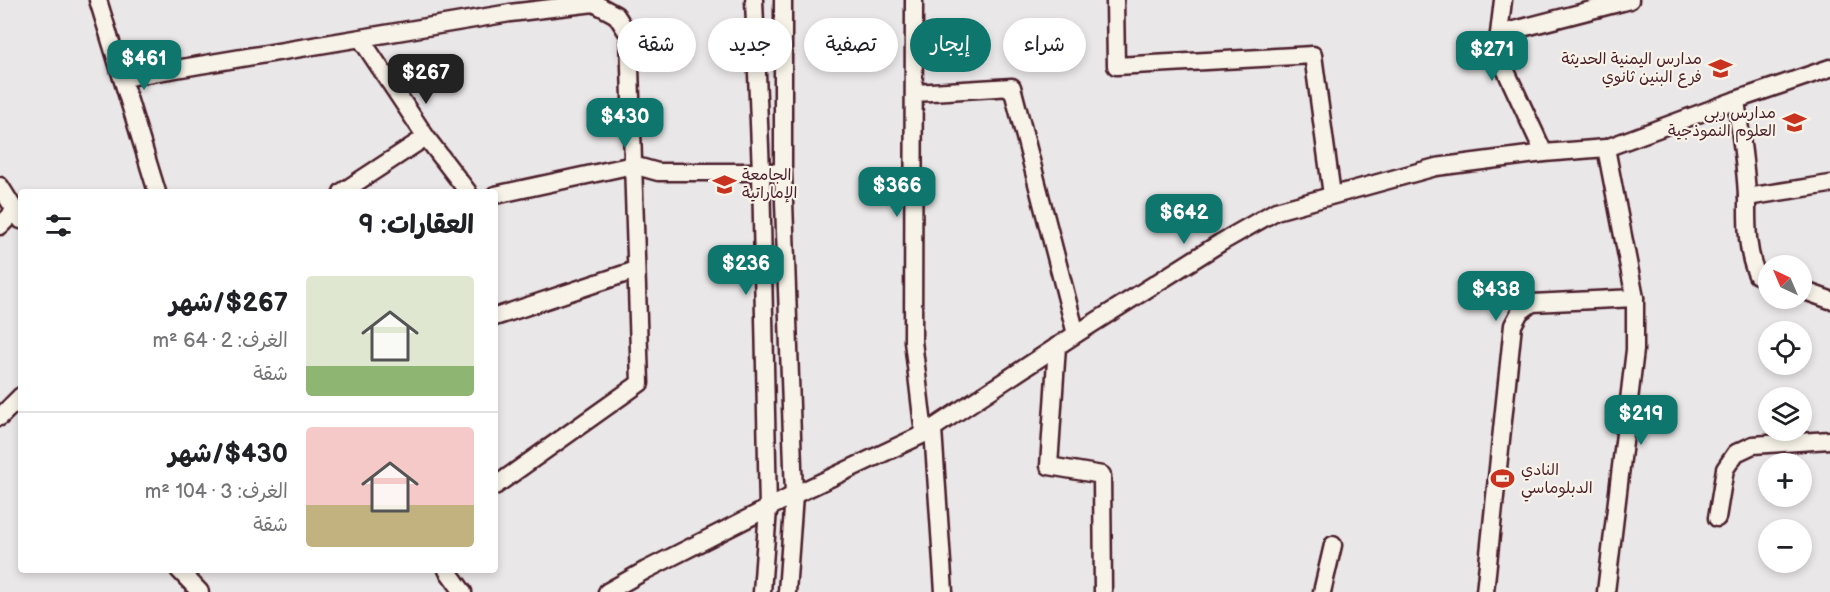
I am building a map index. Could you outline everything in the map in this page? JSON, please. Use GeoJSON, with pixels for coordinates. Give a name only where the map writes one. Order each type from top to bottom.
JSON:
{"type":"FeatureCollection","features":[{"type":"Feature","properties":{"kind":"street"},"geometry":{"type":"LineString","coordinates":[[98,0],[156,189]]}},
{"type":"Feature","properties":{"kind":"street"},"geometry":{"type":"LineString","coordinates":[[754,0],[761,172],[768,509],[762,592]]}},
{"type":"Feature","properties":{"kind":"street"},"geometry":{"type":"LineString","coordinates":[[783,0],[783,172],[794,495],[787,592]]}},
{"type":"Feature","properties":{"kind":"street"},"geometry":{"type":"LineString","coordinates":[[914,0],[913,341],[929,431],[944,592]]}},
{"type":"Feature","properties":{"kind":"street"},"geometry":{"type":"LineString","coordinates":[[1115,0],[1116,66],[1313,56],[1332,195]]}},
{"type":"Feature","properties":{"kind":"street"},"geometry":{"type":"LineString","coordinates":[[1503,0],[1499,56],[1544,153]]}},
{"type":"Feature","properties":{"kind":"street"},"geometry":{"type":"LineString","coordinates":[[1499,34],[1630,0]]}},
{"type":"Feature","properties":{"kind":"street"},"geometry":{"type":"LineString","coordinates":[[122,78],[361,39],[509,6],[594,3],[616,15],[629,35],[640,382],[498,484]]}},
{"type":"Feature","properties":{"kind":"street"},"geometry":{"type":"LineString","coordinates":[[361,39],[426,137],[466,189]]}},
{"type":"Feature","properties":{"kind":"street"},"geometry":{"type":"LineString","coordinates":[[607,592],[794,495],[929,431],[1057,346],[1220,243],[1276,211],[1436,167],[1544,153],[1606,148],[1830,68]]}},
{"type":"Feature","properties":{"kind":"street"},"geometry":{"type":"LineString","coordinates":[[915,93],[1012,87],[1076,334]]}},
{"type":"Feature","properties":{"kind":"street"},"geometry":{"type":"LineString","coordinates":[[1736,100],[1746,204],[1747,240],[1758,275]]}},
{"type":"Feature","properties":{"kind":"street"},"geometry":{"type":"LineString","coordinates":[[347,189],[426,137]]}},
{"type":"Feature","properties":{"kind":"street"},"geometry":{"type":"LineString","coordinates":[[1606,148],[1635,298],[1635,350],[1606,592]]}},
{"type":"Feature","properties":{"kind":"street"},"geometry":{"type":"LineString","coordinates":[[498,194],[633,165],[658,172],[783,172]]}},
{"type":"Feature","properties":{"kind":"street"},"geometry":{"type":"LineString","coordinates":[[1746,204],[1830,184]]}},
{"type":"Feature","properties":{"kind":"street"},"geometry":{"type":"LineString","coordinates":[[0,186],[18,216],[0,226]]}},
{"type":"Feature","properties":{"kind":"street"},"geometry":{"type":"LineString","coordinates":[[498,316],[636,270]]}},
{"type":"Feature","properties":{"kind":"street"},"geometry":{"type":"LineString","coordinates":[[1812,294],[1830,300]]}},
{"type":"Feature","properties":{"kind":"street"},"geometry":{"type":"LineString","coordinates":[[1485,592],[1513,325],[1520,312],[1532,303],[1635,298]]}},
{"type":"Feature","properties":{"kind":"street"},"geometry":{"type":"LineString","coordinates":[[1057,346],[1049,466],[1102,475],[1103,592]]}},
{"type":"Feature","properties":{"kind":"street"},"geometry":{"type":"LineString","coordinates":[[0,417],[18,400]]}},
{"type":"Feature","properties":{"kind":"street"},"geometry":{"type":"LineString","coordinates":[[1717,518],[1725,469],[1736,453],[1753,445],[1830,440]]}},
{"type":"Feature","properties":{"kind":"street"},"geometry":{"type":"LineString","coordinates":[[1322,592],[1334,545]]}},
{"type":"Feature","properties":{"kind":"street"},"geometry":{"type":"LineString","coordinates":[[634,592],[646,570]]}},
{"type":"Feature","properties":{"kind":"street"},"geometry":{"type":"LineString","coordinates":[[182,573],[200,592]]}},
{"type":"Feature","properties":{"kind":"street"},"geometry":{"type":"LineString","coordinates":[[449,573],[463,592]]}},
{"type":"Feature","properties":{"kind":"place","name":"مدارس اليمنية الحديثة فرع البنين ثانوي"},"geometry":{"type":"Point","coordinates":[1720,68]}},
{"type":"Feature","properties":{"kind":"place","name":"مدارس ربى العلوم النموذجية"},"geometry":{"type":"Point","coordinates":[1794,122]}},
{"type":"Feature","properties":{"kind":"place","name":"الجامعة الإماراتية"},"geometry":{"type":"Point","coordinates":[724,184]}},
{"type":"Feature","properties":{"kind":"place","name":"النادي الدبلوماسي"},"geometry":{"type":"Point","coordinates":[1503,479]}}]}
